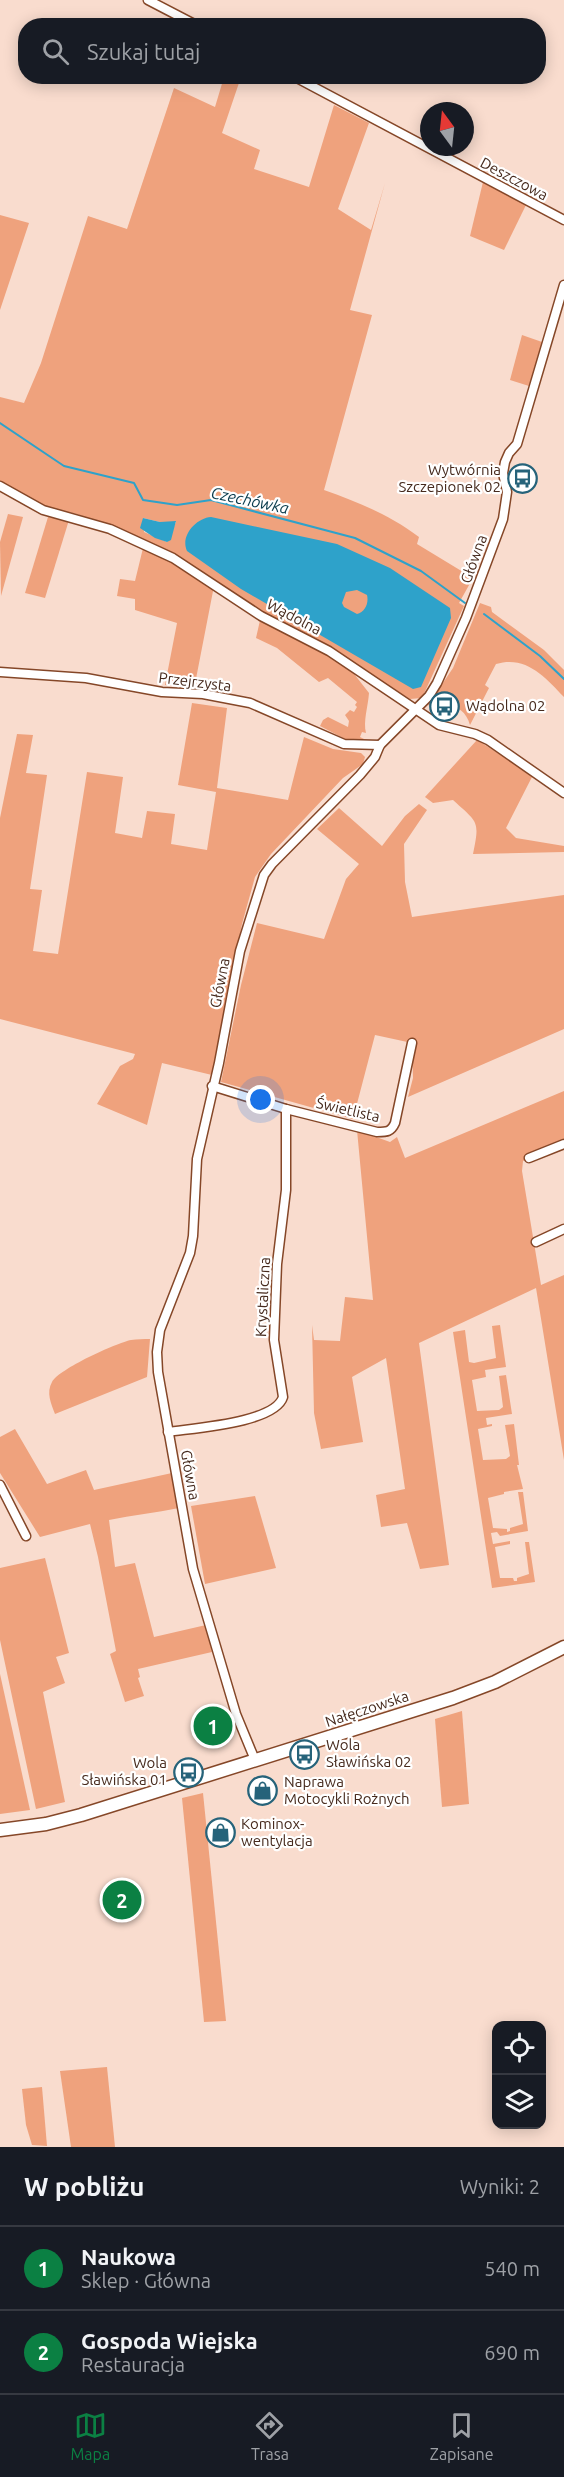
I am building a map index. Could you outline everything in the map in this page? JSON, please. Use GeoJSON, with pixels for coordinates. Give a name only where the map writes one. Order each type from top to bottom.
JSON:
{"type":"FeatureCollection","features":[{"type":"Feature","properties":{"kind":"main road","name":"Nałęczowska"},"geometry":{"type":"LineString","coordinates":[[0,1830],[81,1815],[482,1688],[564,1647]]}},
{"type":"Feature","properties":{"kind":"street"},"geometry":{"type":"LineString","coordinates":[[148,0],[183,18]]}},
{"type":"Feature","properties":{"kind":"street","name":"Deszczowa"},"geometry":{"type":"LineString","coordinates":[[307,84],[564,220]]}},
{"type":"Feature","properties":{"kind":"street","name":"Główna"},"geometry":{"type":"LineString","coordinates":[[255,1760],[236,1714],[193,1569],[158,1372],[158,1338],[166,1310],[190,1253],[194,1236],[197,1159],[240,951],[264,875],[272,864],[360,775],[375,757],[380,745],[429,696],[437,683],[503,519],[507,492],[503,473],[505,462],[509,453],[518,444],[564,285]]}},
{"type":"Feature","properties":{"kind":"street","name":"Wądolna"},"geometry":{"type":"LineString","coordinates":[[0,486],[43,510],[110,529],[173,558],[261,616],[329,651],[439,725],[475,734],[488,740],[564,793]]}},
{"type":"Feature","properties":{"kind":"street","name":"Przejrzysta"},"geometry":{"type":"LineString","coordinates":[[0,672],[86,678],[162,692],[203,694],[250,703],[344,744],[380,745]]}},
{"type":"Feature","properties":{"kind":"street","name":"Świetlista"},"geometry":{"type":"LineString","coordinates":[[213,1086],[286,1109],[377,1132],[387,1132],[395,1123],[412,1043]]}},
{"type":"Feature","properties":{"kind":"street","name":"Krystaliczna"},"geometry":{"type":"LineString","coordinates":[[168,1432],[254,1418],[276,1408],[281,1403],[283,1397],[274,1340],[277,1264],[286,1190],[286,1109]]}},
{"type":"Feature","properties":{"kind":"street"},"geometry":{"type":"LineString","coordinates":[[530,1158],[564,1144]]}},
{"type":"Feature","properties":{"kind":"street"},"geometry":{"type":"LineString","coordinates":[[536,1242],[564,1229]]}},
{"type":"Feature","properties":{"kind":"street"},"geometry":{"type":"LineString","coordinates":[[0,1485],[26,1536]]}},
{"type":"Feature","properties":{"kind":"shaded area"},"geometry":{"type":"Polygon","coordinates":[[[222,84],[239,84],[222,133],[260,150],[254,169],[309,187],[334,105],[369,123],[338,209],[371,230],[385,183],[350,310],[372,315],[324,490],[385,515],[419,537],[417,544],[473,578],[459,603],[464,606],[422,698],[410,699],[300,630],[258,610],[170,552],[77,514],[40,506],[0,483],[0,397],[24,403],[41,363],[88,216],[127,229],[174,88],[215,107],[222,84]],[[143,518],[144,532],[167,542],[176,522],[160,522],[143,518]]]}},
{"type":"Feature","properties":{"kind":"shaded area"},"geometry":{"type":"Polygon","coordinates":[[[483,182],[526,205],[504,250],[470,236],[483,182]]]}},
{"type":"Feature","properties":{"kind":"shaded area"},"geometry":{"type":"Polygon","coordinates":[[[0,215],[29,223],[0,310],[0,215]]]}},
{"type":"Feature","properties":{"kind":"shaded area"},"geometry":{"type":"Polygon","coordinates":[[[522,335],[542,342],[529,386],[510,380],[522,335]]]}},
{"type":"Feature","properties":{"kind":"shaded area"},"geometry":{"type":"Polygon","coordinates":[[[8,514],[23,517],[1,596],[0,542],[8,514]]]}},
{"type":"Feature","properties":{"kind":"shaded area"},"geometry":{"type":"Polygon","coordinates":[[[48,517],[69,520],[45,598],[25,593],[48,517]]]}},
{"type":"Feature","properties":{"kind":"shaded area"},"geometry":{"type":"Polygon","coordinates":[[[144,544],[214,586],[194,689],[165,685],[177,623],[135,610],[135,599],[117,596],[120,579],[135,581],[144,544]]]}},
{"type":"Feature","properties":{"kind":"shaded area"},"geometry":{"type":"Polygon","coordinates":[[[480,603],[491,607],[492,612],[544,650],[564,670],[564,697],[542,675],[526,665],[507,662],[496,664],[485,685],[489,688],[470,725],[461,710],[452,706],[434,708],[428,705],[453,668],[480,603]]]}},
{"type":"Feature","properties":{"kind":"shaded area"},"geometry":{"type":"Polygon","coordinates":[[[261,616],[344,661],[369,693],[365,719],[366,733],[362,732],[360,737],[364,739],[345,739],[320,726],[328,717],[348,727],[349,721],[345,715],[350,710],[354,712],[357,702],[328,678],[319,682],[277,648],[256,638],[261,616]]]}},
{"type":"Feature","properties":{"kind":"shaded area"},"geometry":{"type":"Polygon","coordinates":[[[192,703],[227,708],[217,788],[288,800],[304,737],[333,749],[361,753],[365,757],[363,764],[343,778],[271,854],[255,877],[242,924],[212,1075],[162,1063],[147,1125],[97,1104],[120,1066],[133,1059],[135,1054],[0,1019],[0,818],[17,734],[33,735],[26,773],[47,775],[30,889],[42,890],[33,951],[58,954],[87,772],[123,777],[115,833],[142,838],[147,811],[175,814],[171,844],[207,850],[216,792],[178,785],[192,703]]]}},
{"type":"Feature","properties":{"kind":"shaded area"},"geometry":{"type":"Polygon","coordinates":[[[477,740],[533,775],[506,828],[516,838],[564,846],[564,852],[473,854],[476,828],[472,818],[453,800],[433,803],[425,797],[477,740]]]}},
{"type":"Feature","properties":{"kind":"shaded area"},"geometry":{"type":"Polygon","coordinates":[[[419,804],[427,810],[404,844],[405,882],[412,917],[564,895],[564,1029],[408,1097],[413,1078],[412,1043],[375,1035],[353,1119],[221,1082],[241,985],[257,923],[324,939],[346,879],[359,864],[317,829],[339,808],[382,846],[405,816],[419,804]]]}},
{"type":"Feature","properties":{"kind":"shaded area"},"geometry":{"type":"Polygon","coordinates":[[[564,1091],[564,1143],[523,1161],[522,1171],[541,1285],[564,1275],[564,1460],[536,1288],[419,1343],[449,1565],[420,1569],[407,1523],[381,1527],[376,1495],[405,1489],[386,1358],[352,1377],[363,1442],[321,1449],[314,1413],[312,1325],[314,1340],[340,1341],[345,1297],[373,1300],[357,1130],[390,1142],[397,1137],[405,1158],[564,1091]]]}},
{"type":"Feature","properties":{"kind":"shaded area"},"geometry":{"type":"Polygon","coordinates":[[[500,1325],[506,1367],[485,1370],[486,1377],[472,1380],[477,1411],[499,1410],[503,1407],[499,1376],[506,1375],[512,1414],[486,1418],[487,1425],[492,1424],[492,1426],[478,1429],[483,1460],[506,1459],[510,1456],[505,1425],[514,1424],[519,1465],[517,1465],[523,1489],[504,1492],[504,1494],[488,1498],[493,1528],[507,1529],[507,1532],[510,1528],[523,1524],[518,1492],[523,1492],[528,1531],[500,1536],[497,1532],[491,1533],[493,1544],[510,1541],[510,1544],[495,1547],[500,1578],[513,1578],[517,1581],[517,1578],[529,1574],[525,1542],[529,1542],[535,1582],[492,1588],[453,1332],[465,1330],[469,1362],[474,1363],[496,1358],[492,1326],[500,1325]]]}},
{"type":"Feature","properties":{"kind":"shaded area"},"geometry":{"type":"Polygon","coordinates":[[[150,1339],[147,1377],[55,1414],[49,1390],[52,1382],[65,1370],[113,1346],[131,1340],[150,1339]]]}},
{"type":"Feature","properties":{"kind":"shaded area"},"geometry":{"type":"Polygon","coordinates":[[[15,1429],[47,1484],[86,1470],[94,1490],[172,1473],[179,1508],[109,1520],[115,1567],[135,1563],[154,1637],[206,1625],[212,1652],[138,1669],[140,1677],[138,1678],[144,1696],[125,1702],[110,1654],[116,1651],[90,1524],[40,1537],[0,1473],[0,1437],[15,1429]]]}},
{"type":"Feature","properties":{"kind":"shaded area"},"geometry":{"type":"Polygon","coordinates":[[[255,1496],[276,1568],[205,1584],[191,1506],[255,1496]]]}},
{"type":"Feature","properties":{"kind":"shaded area"},"geometry":{"type":"Polygon","coordinates":[[[45,1558],[69,1653],[56,1657],[65,1683],[43,1692],[65,1802],[36,1809],[0,1640],[0,1568],[45,1558]]]}},
{"type":"Feature","properties":{"kind":"shaded area"},"geometry":{"type":"Polygon","coordinates":[[[0,1674],[30,1810],[0,1814],[0,1674]]]}},
{"type":"Feature","properties":{"kind":"shaded area"},"geometry":{"type":"Polygon","coordinates":[[[462,1711],[469,1804],[442,1807],[435,1719],[462,1711]]]}},
{"type":"Feature","properties":{"kind":"shaded area"},"geometry":{"type":"Polygon","coordinates":[[[203,1793],[226,2021],[204,2022],[182,1798],[203,1793]]]}},
{"type":"Feature","properties":{"kind":"shaded area"},"geometry":{"type":"Polygon","coordinates":[[[107,2067],[115,2147],[71,2147],[60,2071],[107,2067]]]}},
{"type":"Feature","properties":{"kind":"shaded area"},"geometry":{"type":"Polygon","coordinates":[[[42,2087],[47,2146],[32,2145],[26,2125],[22,2089],[42,2087]]]}},
{"type":"Feature","properties":{"kind":"water"},"geometry":{"type":"Polygon","coordinates":[[[211,517],[337,544],[390,568],[450,608],[451,618],[421,687],[413,689],[241,589],[187,551],[185,545],[188,534],[195,524],[211,517]],[[357,590],[346,592],[342,603],[344,607],[357,614],[366,607],[367,595],[357,590]]]}},
{"type":"Feature","properties":{"kind":"water"},"geometry":{"type":"Polygon","coordinates":[[[143,518],[160,522],[176,521],[171,540],[167,542],[155,538],[140,528],[143,518]]]}},
{"type":"Feature","properties":{"kind":"waterway","name":"Czechówka"},"geometry":{"type":"LineString","coordinates":[[0,423],[64,466],[134,483],[143,500],[177,505],[211,500],[355,538],[421,571],[465,603]]}},
{"type":"Feature","properties":{"kind":"waterway","name":"Czechówka"},"geometry":{"type":"LineString","coordinates":[[484,614],[540,656],[564,679]]}},
{"type":"Feature","properties":{"kind":"place","name":"Wytwórnia Szczepionek 02"},"geometry":{"type":"Point","coordinates":[522,479]}},
{"type":"Feature","properties":{"kind":"place","name":"Wądolna 02"},"geometry":{"type":"Point","coordinates":[445,706]}},
{"type":"Feature","properties":{"kind":"place","name":"Naukowa"},"geometry":{"type":"Point","coordinates":[213,1726]}},
{"type":"Feature","properties":{"kind":"place","name":"Wola Sławińska 02"},"geometry":{"type":"Point","coordinates":[305,1754]}},
{"type":"Feature","properties":{"kind":"place","name":"Wola Sławińska 01"},"geometry":{"type":"Point","coordinates":[188,1772]}},
{"type":"Feature","properties":{"kind":"place","name":"Naprawa Motocykli Rożnych"},"geometry":{"type":"Point","coordinates":[263,1791]}},
{"type":"Feature","properties":{"kind":"place","name":"Kominox- wentylacja"},"geometry":{"type":"Point","coordinates":[220,1833]}},
{"type":"Feature","properties":{"kind":"place","name":"Gospoda Wiejska"},"geometry":{"type":"Point","coordinates":[122,1900]}}]}
